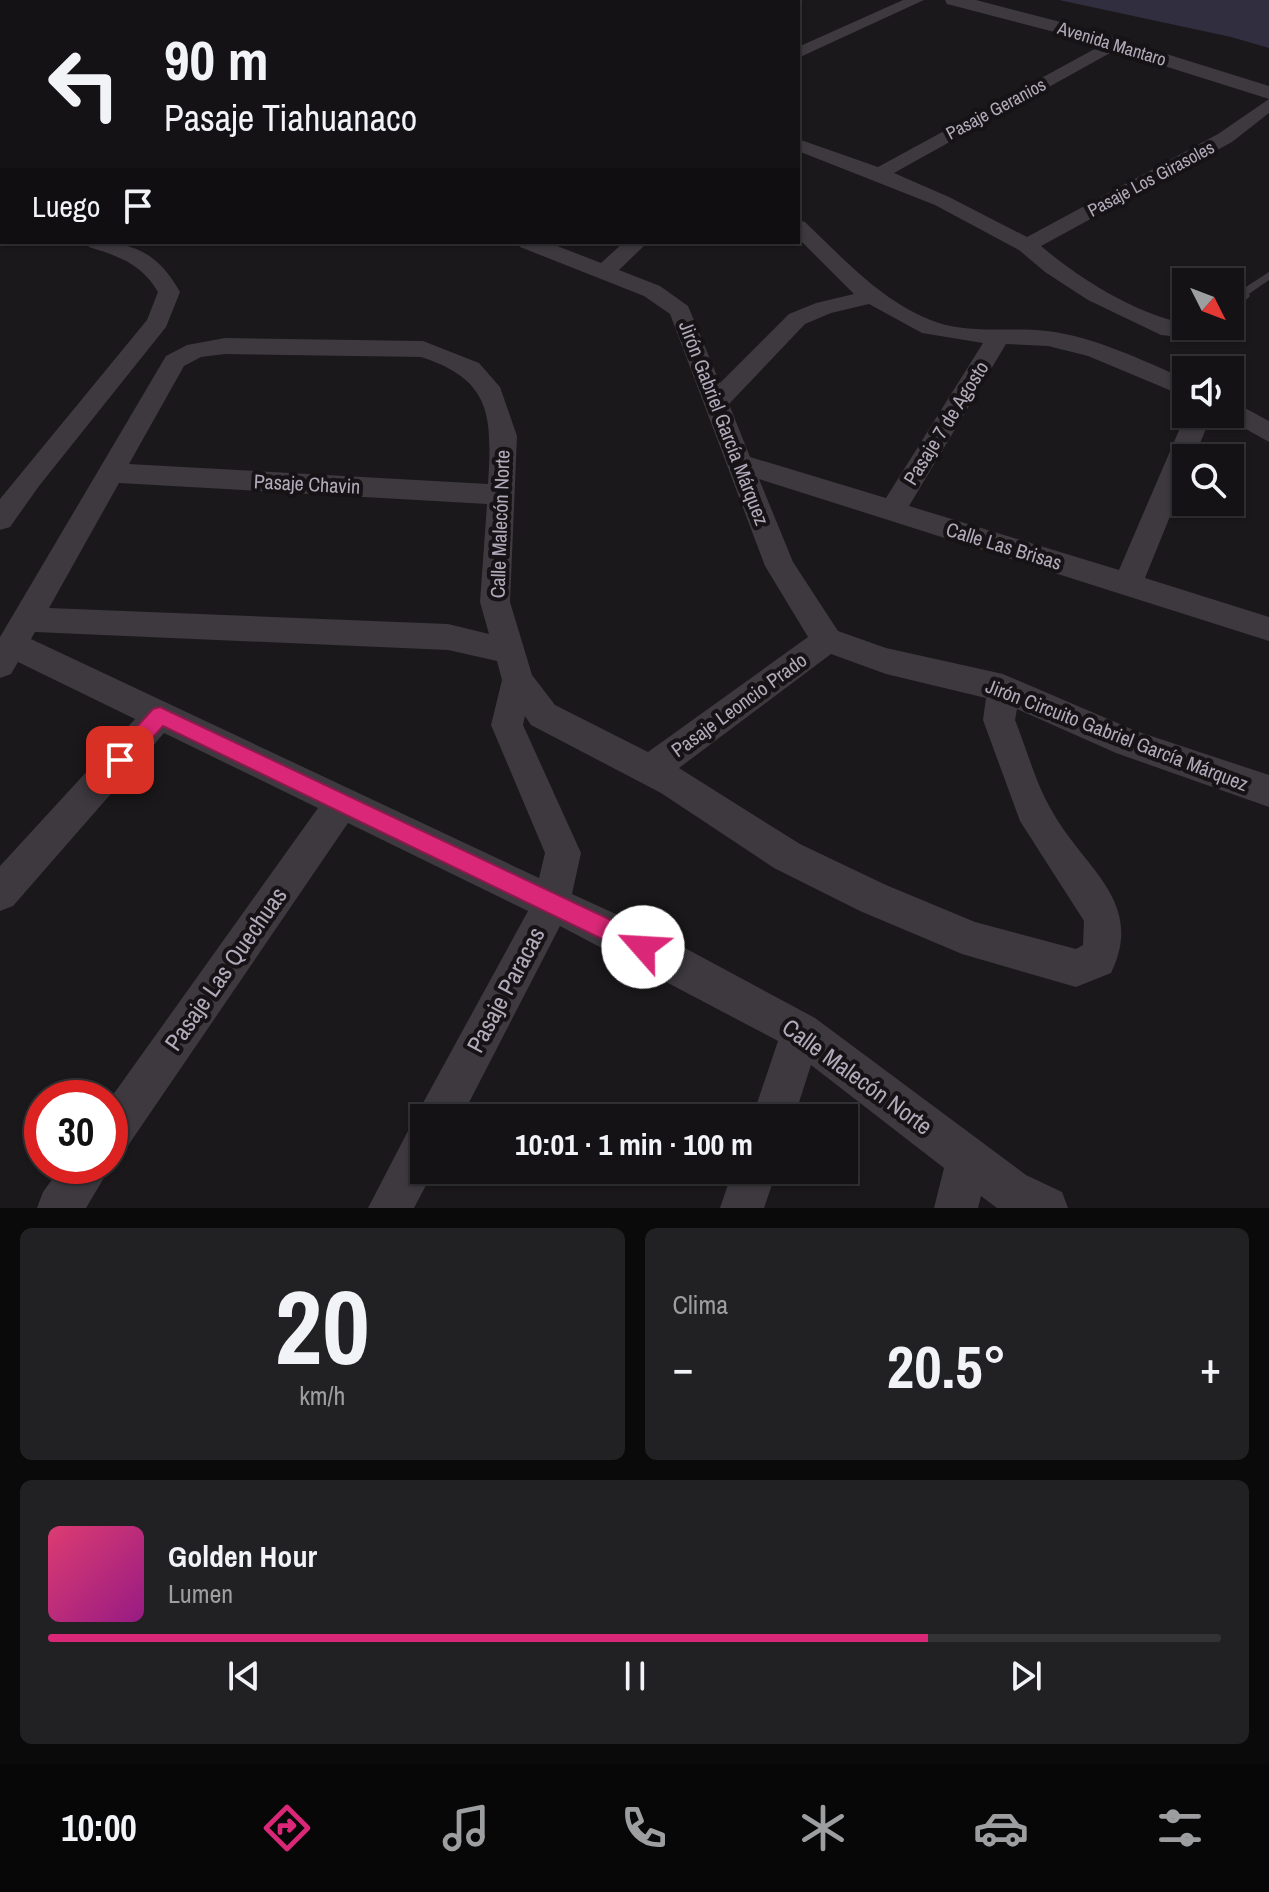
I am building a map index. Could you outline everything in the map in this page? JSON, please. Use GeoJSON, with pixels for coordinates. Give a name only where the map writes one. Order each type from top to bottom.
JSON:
{"type":"FeatureCollection","features":[{"type":"Feature","properties":{"kind":"street"},"geometry":{"type":"LineString","coordinates":[[800,52],[916,0]]}},
{"type":"Feature","properties":{"kind":"street","name":"Avenida Mantaro"},"geometry":{"type":"LineString","coordinates":[[954,0],[1113,44],[1269,93]]}},
{"type":"Feature","properties":{"kind":"street","name":"Pasaje Geranios"},"geometry":{"type":"LineString","coordinates":[[879,174],[1113,44]]}},
{"type":"Feature","properties":{"kind":"street","name":"Pasaje Los Girasoles"},"geometry":{"type":"LineString","coordinates":[[1027,245],[1225,138],[1269,104]]}},
{"type":"Feature","properties":{"kind":"street"},"geometry":{"type":"LineString","coordinates":[[800,146],[942,201],[1027,245],[1053,267],[1096,295],[1172,330]]}},
{"type":"Feature","properties":{"kind":"street"},"geometry":{"type":"LineString","coordinates":[[800,228],[872,297],[930,328],[961,334],[1048,339],[1095,350],[1172,383]]}},
{"type":"Feature","properties":{"kind":"street"},"geometry":{"type":"LineString","coordinates":[[0,520],[39,467],[158,322],[169,292],[160,274],[148,261],[102,244]]}},
{"type":"Feature","properties":{"kind":"street","name":"Jirón Gabriel García Márquez"},"geometry":{"type":"LineString","coordinates":[[533,244],[667,299],[680,311],[780,566],[827,640]]}},
{"type":"Feature","properties":{"kind":"street"},"geometry":{"type":"LineString","coordinates":[[604,272],[635,244]]}},
{"type":"Feature","properties":{"kind":"street"},"geometry":{"type":"LineString","coordinates":[[716,402],[797,319],[824,308],[872,297]]}},
{"type":"Feature","properties":{"kind":"street","name":"Pasaje 7 de Agosto"},"geometry":{"type":"LineString","coordinates":[[892,511],[1000,335]]}},
{"type":"Feature","properties":{"kind":"street","name":"Calle Malecón Norte"},"geometry":{"type":"LineString","coordinates":[[1003,688],[999,720],[1038,821],[1101,913],[1105,927],[1105,942],[1097,959],[1076,968],[975,941],[873,898],[787,856],[650,770],[543,715],[514,665],[495,602],[504,436],[498,410],[478,372],[453,358],[423,349],[225,346],[195,350],[175,361],[13,643],[643,947],[801,1032],[1010,1191],[1046,1208]]}},
{"type":"Feature","properties":{"kind":"street"},"geometry":{"type":"LineString","coordinates":[[1244,418],[1269,433]]}},
{"type":"Feature","properties":{"kind":"street"},"geometry":{"type":"LineString","coordinates":[[1127,585],[1193,428]]}},
{"type":"Feature","properties":{"kind":"street","name":"Calle Las Brisas"},"geometry":{"type":"LineString","coordinates":[[740,463],[1269,629]]}},
{"type":"Feature","properties":{"kind":"street","name":"Pasaje Chavin"},"geometry":{"type":"LineString","coordinates":[[113,473],[501,495]]}},
{"type":"Feature","properties":{"kind":"street"},"geometry":{"type":"LineString","coordinates":[[13,643],[448,637],[514,665]]}},
{"type":"Feature","properties":{"kind":"street","name":"Jirón Circuito Gabriel García Márquez"},"geometry":{"type":"LineString","coordinates":[[827,640],[886,661],[1003,688],[1128,743],[1269,791]]}},
{"type":"Feature","properties":{"kind":"street","name":"Pasaje Leoncio Prado"},"geometry":{"type":"LineString","coordinates":[[650,770],[827,640]]}},
{"type":"Feature","properties":{"kind":"street","name":"Pasaje Paracas"},"geometry":{"type":"LineString","coordinates":[[445,1104],[552,903],[563,853],[507,725],[514,665]]}},
{"type":"Feature","properties":{"kind":"street"},"geometry":{"type":"LineString","coordinates":[[0,893],[160,715]]}},
{"type":"Feature","properties":{"kind":"street","name":"Pasaje Las Quechuas"},"geometry":{"type":"LineString","coordinates":[[128,1109],[342,803]]}},
{"type":"Feature","properties":{"kind":"street"},"geometry":{"type":"LineString","coordinates":[[778,1104],[801,1032]]}},
{"type":"Feature","properties":{"kind":"street"},"geometry":{"type":"LineString","coordinates":[[956,1208],[968,1159]]}},
{"type":"Feature","properties":{"kind":"street"},"geometry":{"type":"LineString","coordinates":[[390,1208],[410,1170]]}},
{"type":"Feature","properties":{"kind":"street"},"geometry":{"type":"LineString","coordinates":[[59,1208],[76,1184]]}},
{"type":"Feature","properties":{"kind":"street"},"geometry":{"type":"LineString","coordinates":[[742,1208],[750,1184]]}},
{"type":"Feature","properties":{"kind":"lane"},"geometry":{"type":"LineString","coordinates":[[1244,293],[1269,275]]}},
{"type":"Feature","properties":{"kind":"shaded area"},"geometry":{"type":"Polygon","coordinates":[[[1059,0],[1269,0],[1269,48],[1231,37],[1059,0]]]}},
{"type":"Feature","properties":{"kind":"route"},"geometry":{"type":"LineString","coordinates":[[120,760],[160,715],[643,947]]}}]}
